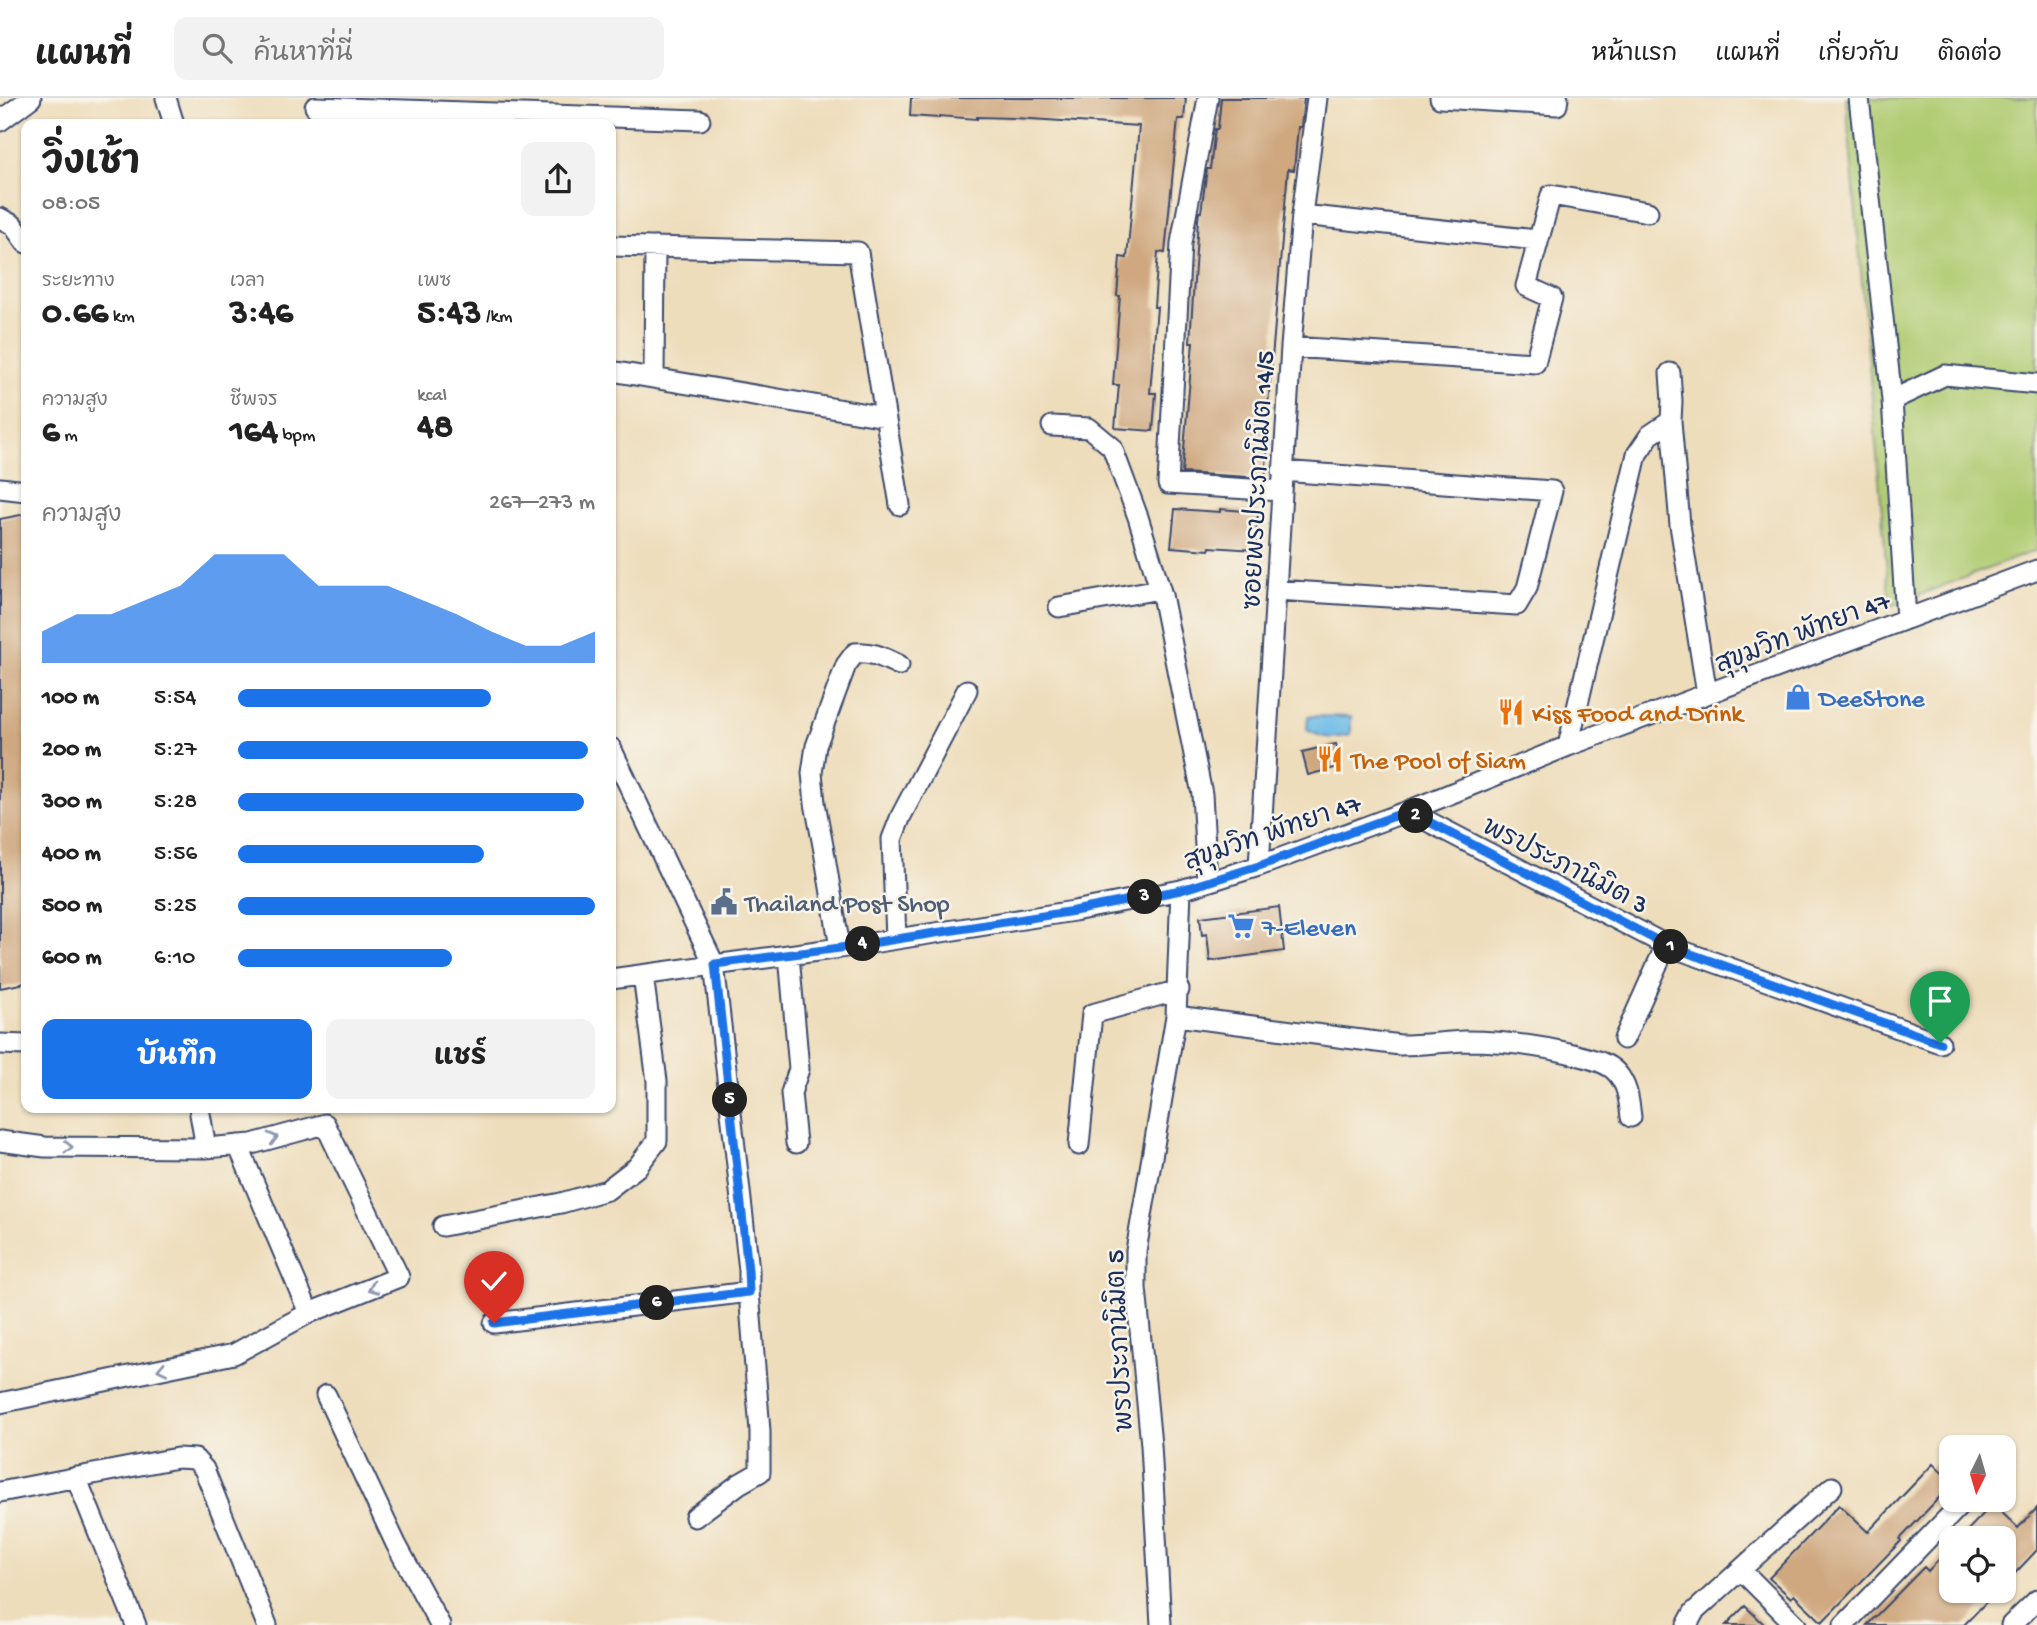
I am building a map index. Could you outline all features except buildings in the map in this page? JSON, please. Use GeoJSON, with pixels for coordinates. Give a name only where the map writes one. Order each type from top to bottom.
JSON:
{"type":"FeatureCollection","features":[{"type":"Feature","properties":{"kind":"street"},"geometry":{"type":"LineString","coordinates":[[0,121],[31,98]]}},
{"type":"Feature","properties":{"kind":"street"},"geometry":{"type":"LineString","coordinates":[[166,98],[172,119]]}},
{"type":"Feature","properties":{"kind":"street"},"geometry":{"type":"LineString","coordinates":[[1208,98],[1181,243],[1168,484],[1282,491]]}},
{"type":"Feature","properties":{"kind":"street","name":"ซอยพรประภานิมิต 14/5"},"geometry":{"type":"LineString","coordinates":[[1259,866],[1291,347],[1302,215],[1317,98]]}},
{"type":"Feature","properties":{"kind":"street"},"geometry":{"type":"LineString","coordinates":[[1440,98],[1557,105],[1558,98]]}},
{"type":"Feature","properties":{"kind":"street"},"geometry":{"type":"LineString","coordinates":[[1860,98],[1892,400],[1906,619]]}},
{"type":"Feature","properties":{"kind":"street"},"geometry":{"type":"LineString","coordinates":[[315,110],[699,120]]}},
{"type":"Feature","properties":{"kind":"street"},"geometry":{"type":"LineString","coordinates":[[1291,347],[1535,363],[1552,298],[1526,286],[1551,195],[1648,212]]}},
{"type":"Feature","properties":{"kind":"street"},"geometry":{"type":"LineString","coordinates":[[1302,215],[1537,240]]}},
{"type":"Feature","properties":{"kind":"street"},"geometry":{"type":"LineString","coordinates":[[0,218],[13,225],[21,236]]}},
{"type":"Feature","properties":{"kind":"street"},"geometry":{"type":"LineString","coordinates":[[616,246],[858,252],[900,505]]}},
{"type":"Feature","properties":{"kind":"street"},"geometry":{"type":"LineString","coordinates":[[654,378],[655,247]]}},
{"type":"Feature","properties":{"kind":"street"},"geometry":{"type":"LineString","coordinates":[[616,372],[886,418]]}},
{"type":"Feature","properties":{"kind":"street"},"geometry":{"type":"LineString","coordinates":[[1670,373],[1671,421],[1680,526],[1707,694]]}},
{"type":"Feature","properties":{"kind":"street"},"geometry":{"type":"LineString","coordinates":[[1892,400],[1945,375],[2037,384]]}},
{"type":"Feature","properties":{"kind":"street"},"geometry":{"type":"LineString","coordinates":[[1568,746],[1637,454],[1650,435],[1671,421]]}},
{"type":"Feature","properties":{"kind":"street"},"geometry":{"type":"LineString","coordinates":[[1052,426],[1089,428],[1112,447],[1138,517],[1160,589],[1202,794],[1208,881]]}},
{"type":"Feature","properties":{"kind":"street"},"geometry":{"type":"LineString","coordinates":[[1276,590],[1517,605],[1527,588],[1552,491],[1282,471]]}},
{"type":"Feature","properties":{"kind":"street"},"geometry":{"type":"LineString","coordinates":[[0,488],[21,490]]}},
{"type":"Feature","properties":{"kind":"street","name":"สุขุมวิท พัทยา 47"},"geometry":{"type":"LineString","coordinates":[[616,978],[840,948],[1074,911],[1181,890],[1259,866],[1408,811],[1568,746],[2037,570]]}},
{"type":"Feature","properties":{"kind":"street"},"geometry":{"type":"LineString","coordinates":[[1059,607],[1160,589]]}},
{"type":"Feature","properties":{"kind":"street"},"geometry":{"type":"LineString","coordinates":[[840,948],[815,803],[812,773],[816,746],[846,665],[855,653],[878,654],[899,665]]}},
{"type":"Feature","properties":{"kind":"street"},"geometry":{"type":"LineString","coordinates":[[896,938],[892,839],[901,816],[967,690]]}},
{"type":"Feature","properties":{"kind":"street"},"geometry":{"type":"LineString","coordinates":[[616,758],[715,964],[748,1270],[760,1431],[760,1472],[695,1517]]}},
{"type":"Feature","properties":{"kind":"street","name":"พรประภานิมิต 3"},"geometry":{"type":"LineString","coordinates":[[1408,811],[1666,945],[1940,1043]]}},
{"type":"Feature","properties":{"kind":"street","name":"พรประภานิมิต 5"},"geometry":{"type":"LineString","coordinates":[[1161,1625],[1151,1445],[1136,1288],[1136,1251],[1176,1016],[1181,890]]}},
{"type":"Feature","properties":{"kind":"street"},"geometry":{"type":"LineString","coordinates":[[1624,1039],[1666,945]]}},
{"type":"Feature","properties":{"kind":"street"},"geometry":{"type":"LineString","coordinates":[[789,955],[800,1069],[790,1093],[796,1143]]}},
{"type":"Feature","properties":{"kind":"street"},"geometry":{"type":"LineString","coordinates":[[443,1226],[561,1203],[607,1190],[637,1167],[657,1141],[657,1081],[643,975]]}},
{"type":"Feature","properties":{"kind":"street"},"geometry":{"type":"LineString","coordinates":[[1079,1145],[1092,1014],[1179,989]]}},
{"type":"Feature","properties":{"kind":"street"},"geometry":{"type":"LineString","coordinates":[[1176,1016],[1400,1045],[1500,1041],[1560,1051],[1599,1061],[1616,1072],[1628,1091],[1631,1117]]}},
{"type":"Feature","properties":{"kind":"street"},"geometry":{"type":"LineString","coordinates":[[0,1044],[21,1045]]}},
{"type":"Feature","properties":{"kind":"street"},"geometry":{"type":"LineString","coordinates":[[200,1113],[205,1148]]}},
{"type":"Feature","properties":{"kind":"street"},"geometry":{"type":"LineString","coordinates":[[0,1140],[45,1147],[205,1148],[252,1144],[325,1124],[399,1277],[309,1313],[234,1354],[0,1403]]}},
{"type":"Feature","properties":{"kind":"street"},"geometry":{"type":"LineString","coordinates":[[238,1145],[309,1313]]}},
{"type":"Feature","properties":{"kind":"street"},"geometry":{"type":"LineString","coordinates":[[494,1323],[749,1292]]}},
{"type":"Feature","properties":{"kind":"street"},"geometry":{"type":"LineString","coordinates":[[326,1395],[396,1544],[440,1625]]}},
{"type":"Feature","properties":{"kind":"street"},"geometry":{"type":"LineString","coordinates":[[0,1492],[177,1458],[195,1459],[204,1469],[268,1625]]}},
{"type":"Feature","properties":{"kind":"street"},"geometry":{"type":"LineString","coordinates":[[76,1477],[136,1625]]}},
{"type":"Feature","properties":{"kind":"street"},"geometry":{"type":"LineString","coordinates":[[1687,1625],[1694,1612],[1832,1487]]}},
{"type":"Feature","properties":{"kind":"street"},"geometry":{"type":"LineString","coordinates":[[1844,1625],[1953,1512]]}},
{"type":"Feature","properties":{"kind":"street"},"geometry":{"type":"LineString","coordinates":[[1741,1570],[1796,1625]]}},
{"type":"Feature","properties":{"kind":"street"},"geometry":{"type":"LineString","coordinates":[[2011,1625],[2037,1600]]}},
{"type":"Feature","properties":{"kind":"green space"},"geometry":{"type":"Polygon","coordinates":[[[1846,98],[2037,98],[2037,550],[1890,606],[1846,98]]]}},
{"type":"Feature","properties":{"kind":"water"},"geometry":{"type":"Polygon","coordinates":[[[1308,716],[1351,717],[1351,735],[1324,737],[1313,733],[1307,730],[1308,716]]]}},
{"type":"Feature","properties":{"kind":"place","name":"DeeStone"},"geometry":{"type":"Point","coordinates":[1798,697]}},
{"type":"Feature","properties":{"kind":"place","name":"Kiss Food and Drink"},"geometry":{"type":"Point","coordinates":[1511,712]}},
{"type":"Feature","properties":{"kind":"place","name":"The Pool of Siam"},"geometry":{"type":"Point","coordinates":[1330,759]}},
{"type":"Feature","properties":{"kind":"place","name":"Thailand Post Shop"},"geometry":{"type":"Point","coordinates":[724,902]}},
{"type":"Feature","properties":{"kind":"place","name":"7-Eleven"},"geometry":{"type":"Point","coordinates":[1241,926]}},
{"type":"Feature","properties":{"kind":"route"},"geometry":{"type":"LineString","coordinates":[[494,1323],[749,1292],[715,964],[840,948],[1074,911],[1181,890],[1259,866],[1408,811],[1666,945],[1940,1043]]}}]}
